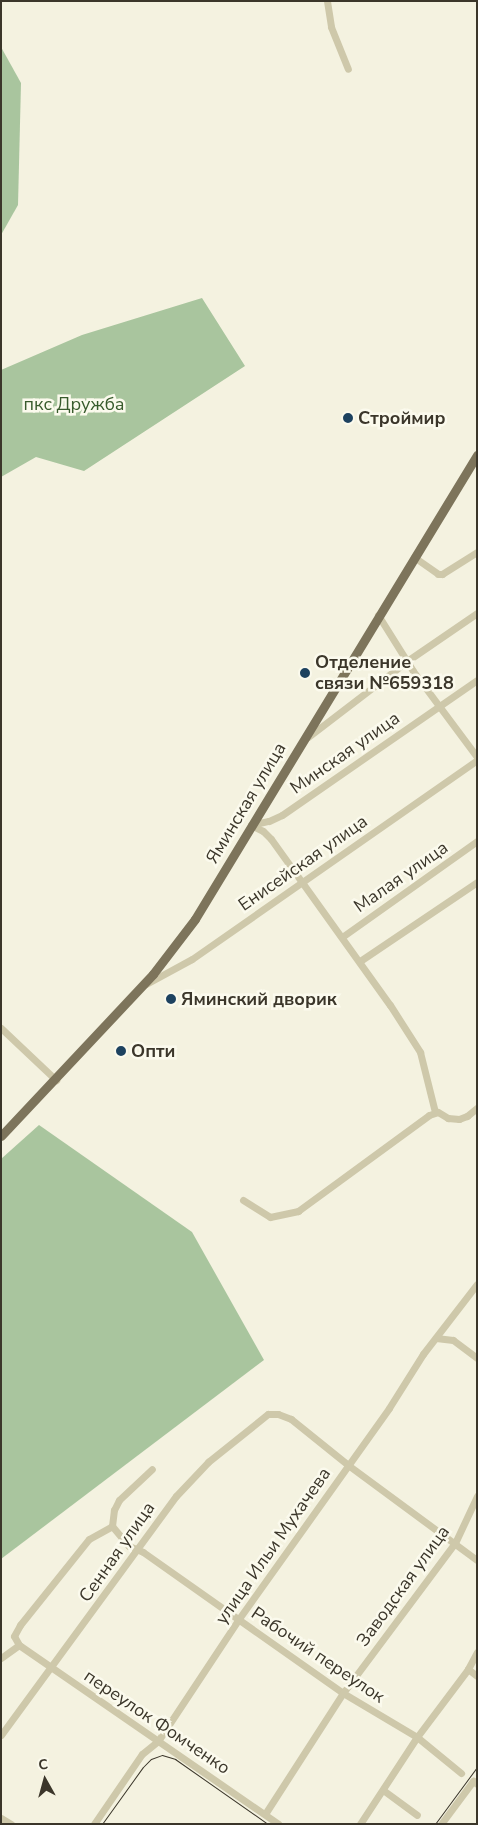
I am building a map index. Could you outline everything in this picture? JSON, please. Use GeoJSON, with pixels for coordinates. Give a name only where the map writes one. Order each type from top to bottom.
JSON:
{"type":"FeatureCollection","features":[{"type":"Feature","properties":{"kind":"main road","name":"Яминская улица"},"geometry":{"type":"LineString","coordinates":[[1,1136],[143,986],[195,919],[378,615],[476,459]]}},
{"type":"Feature","properties":{"kind":"street"},"geometry":{"type":"LineString","coordinates":[[327,1],[330,27],[348,69]]}},
{"type":"Feature","properties":{"kind":"street"},"geometry":{"type":"LineString","coordinates":[[414,557],[438,574],[442,574],[477,552]]}},
{"type":"Feature","properties":{"kind":"street"},"geometry":{"type":"LineString","coordinates":[[301,742],[407,661],[477,613]]}},
{"type":"Feature","properties":{"kind":"street"},"geometry":{"type":"LineString","coordinates":[[378,615],[407,661],[477,759]]}},
{"type":"Feature","properties":{"kind":"street","name":"Минская улица"},"geometry":{"type":"LineString","coordinates":[[251,825],[269,821],[282,815],[477,680]]}},
{"type":"Feature","properties":{"kind":"street","name":"Енисейская улица"},"geometry":{"type":"LineString","coordinates":[[143,986],[192,959],[477,759]]}},
{"type":"Feature","properties":{"kind":"street"},"geometry":{"type":"LineString","coordinates":[[251,825],[268,835],[360,961],[420,1052],[435,1112]]}},
{"type":"Feature","properties":{"kind":"street","name":"Малая улица"},"geometry":{"type":"LineString","coordinates":[[342,937],[477,841]]}},
{"type":"Feature","properties":{"kind":"street"},"geometry":{"type":"LineString","coordinates":[[360,961],[477,882]]}},
{"type":"Feature","properties":{"kind":"street"},"geometry":{"type":"LineString","coordinates":[[1,1028],[56,1080]]}},
{"type":"Feature","properties":{"kind":"street"},"geometry":{"type":"LineString","coordinates":[[435,1112],[448,1118],[458,1119],[468,1116],[477,1108]]}},
{"type":"Feature","properties":{"kind":"street"},"geometry":{"type":"LineString","coordinates":[[243,1200],[270,1217],[298,1211],[435,1112]]}},
{"type":"Feature","properties":{"kind":"street","name":"улица Ильи Мухачева"},"geometry":{"type":"LineString","coordinates":[[94,1824],[142,1754],[158,1741],[238,1620],[389,1408],[423,1354],[477,1284]]}},
{"type":"Feature","properties":{"kind":"street"},"geometry":{"type":"LineString","coordinates":[[436,1338],[453,1340],[477,1358]]}},
{"type":"Feature","properties":{"kind":"street","name":"Сенная улица"},"geometry":{"type":"LineString","coordinates":[[1,1734],[176,1496],[208,1462],[263,1417],[274,1413],[290,1419],[348,1465]]}},
{"type":"Feature","properties":{"kind":"street"},"geometry":{"type":"LineString","coordinates":[[348,1465],[477,1560]]}},
{"type":"Feature","properties":{"kind":"street"},"geometry":{"type":"LineString","coordinates":[[1,1658],[20,1644],[14,1638],[16,1631],[33,1607],[89,1540],[112,1526],[113,1514],[118,1501],[152,1469]]}},
{"type":"Feature","properties":{"kind":"street","name":"Заводская улица"},"geometry":{"type":"LineString","coordinates":[[265,1814],[343,1693],[455,1543],[477,1496]]}},
{"type":"Feature","properties":{"kind":"street","name":"Рабочий переулок"},"geometry":{"type":"LineString","coordinates":[[112,1526],[125,1543],[138,1550],[343,1693],[417,1736],[461,1773]]}},
{"type":"Feature","properties":{"kind":"street","name":"переулок Фомченко"},"geometry":{"type":"LineString","coordinates":[[20,1644],[50,1667],[278,1824]]}},
{"type":"Feature","properties":{"kind":"street"},"geometry":{"type":"LineString","coordinates":[[360,1824],[417,1736],[468,1669],[477,1652]]}},
{"type":"Feature","properties":{"kind":"street"},"geometry":{"type":"LineString","coordinates":[[468,1669],[477,1676]]}},
{"type":"Feature","properties":{"kind":"street"},"geometry":{"type":"LineString","coordinates":[[441,1824],[475,1782]]}},
{"type":"Feature","properties":{"kind":"street"},"geometry":{"type":"LineString","coordinates":[[382,1790],[416,1814]]}},
{"type":"Feature","properties":{"kind":"street"},"geometry":{"type":"LineString","coordinates":[[1,1818],[10,1824]]}},
{"type":"Feature","properties":{"kind":"green space"},"geometry":{"type":"Polygon","coordinates":[[[1,47],[21,83],[18,205],[1,235],[1,47]]]}},
{"type":"Feature","properties":{"kind":"green space","name":"пкс Дружба"},"geometry":{"type":"Polygon","coordinates":[[[202,298],[245,366],[84,471],[36,457],[1,477],[1,370],[82,335],[202,298]]]}},
{"type":"Feature","properties":{"kind":"green space"},"geometry":{"type":"Polygon","coordinates":[[[39,1125],[192,1232],[264,1360],[1,1559],[1,1159],[39,1125]]]}},
{"type":"Feature","properties":{"kind":"tram line"},"geometry":{"type":"LineString","coordinates":[[102,1824],[143,1767],[151,1759],[162,1755],[175,1759],[268,1824]]}},
{"type":"Feature","properties":{"kind":"tram line"},"geometry":{"type":"LineString","coordinates":[[435,1824],[477,1767]]}},
{"type":"Feature","properties":{"kind":"place","name":"Строймир"},"geometry":{"type":"Point","coordinates":[348,418]}},
{"type":"Feature","properties":{"kind":"place","name":"Отделение связи №659318"},"geometry":{"type":"Point","coordinates":[305,673]}},
{"type":"Feature","properties":{"kind":"place","name":"Яминский дворик"},"geometry":{"type":"Point","coordinates":[171,999]}},
{"type":"Feature","properties":{"kind":"place","name":"Опти"},"geometry":{"type":"Point","coordinates":[121,1051]}}]}
